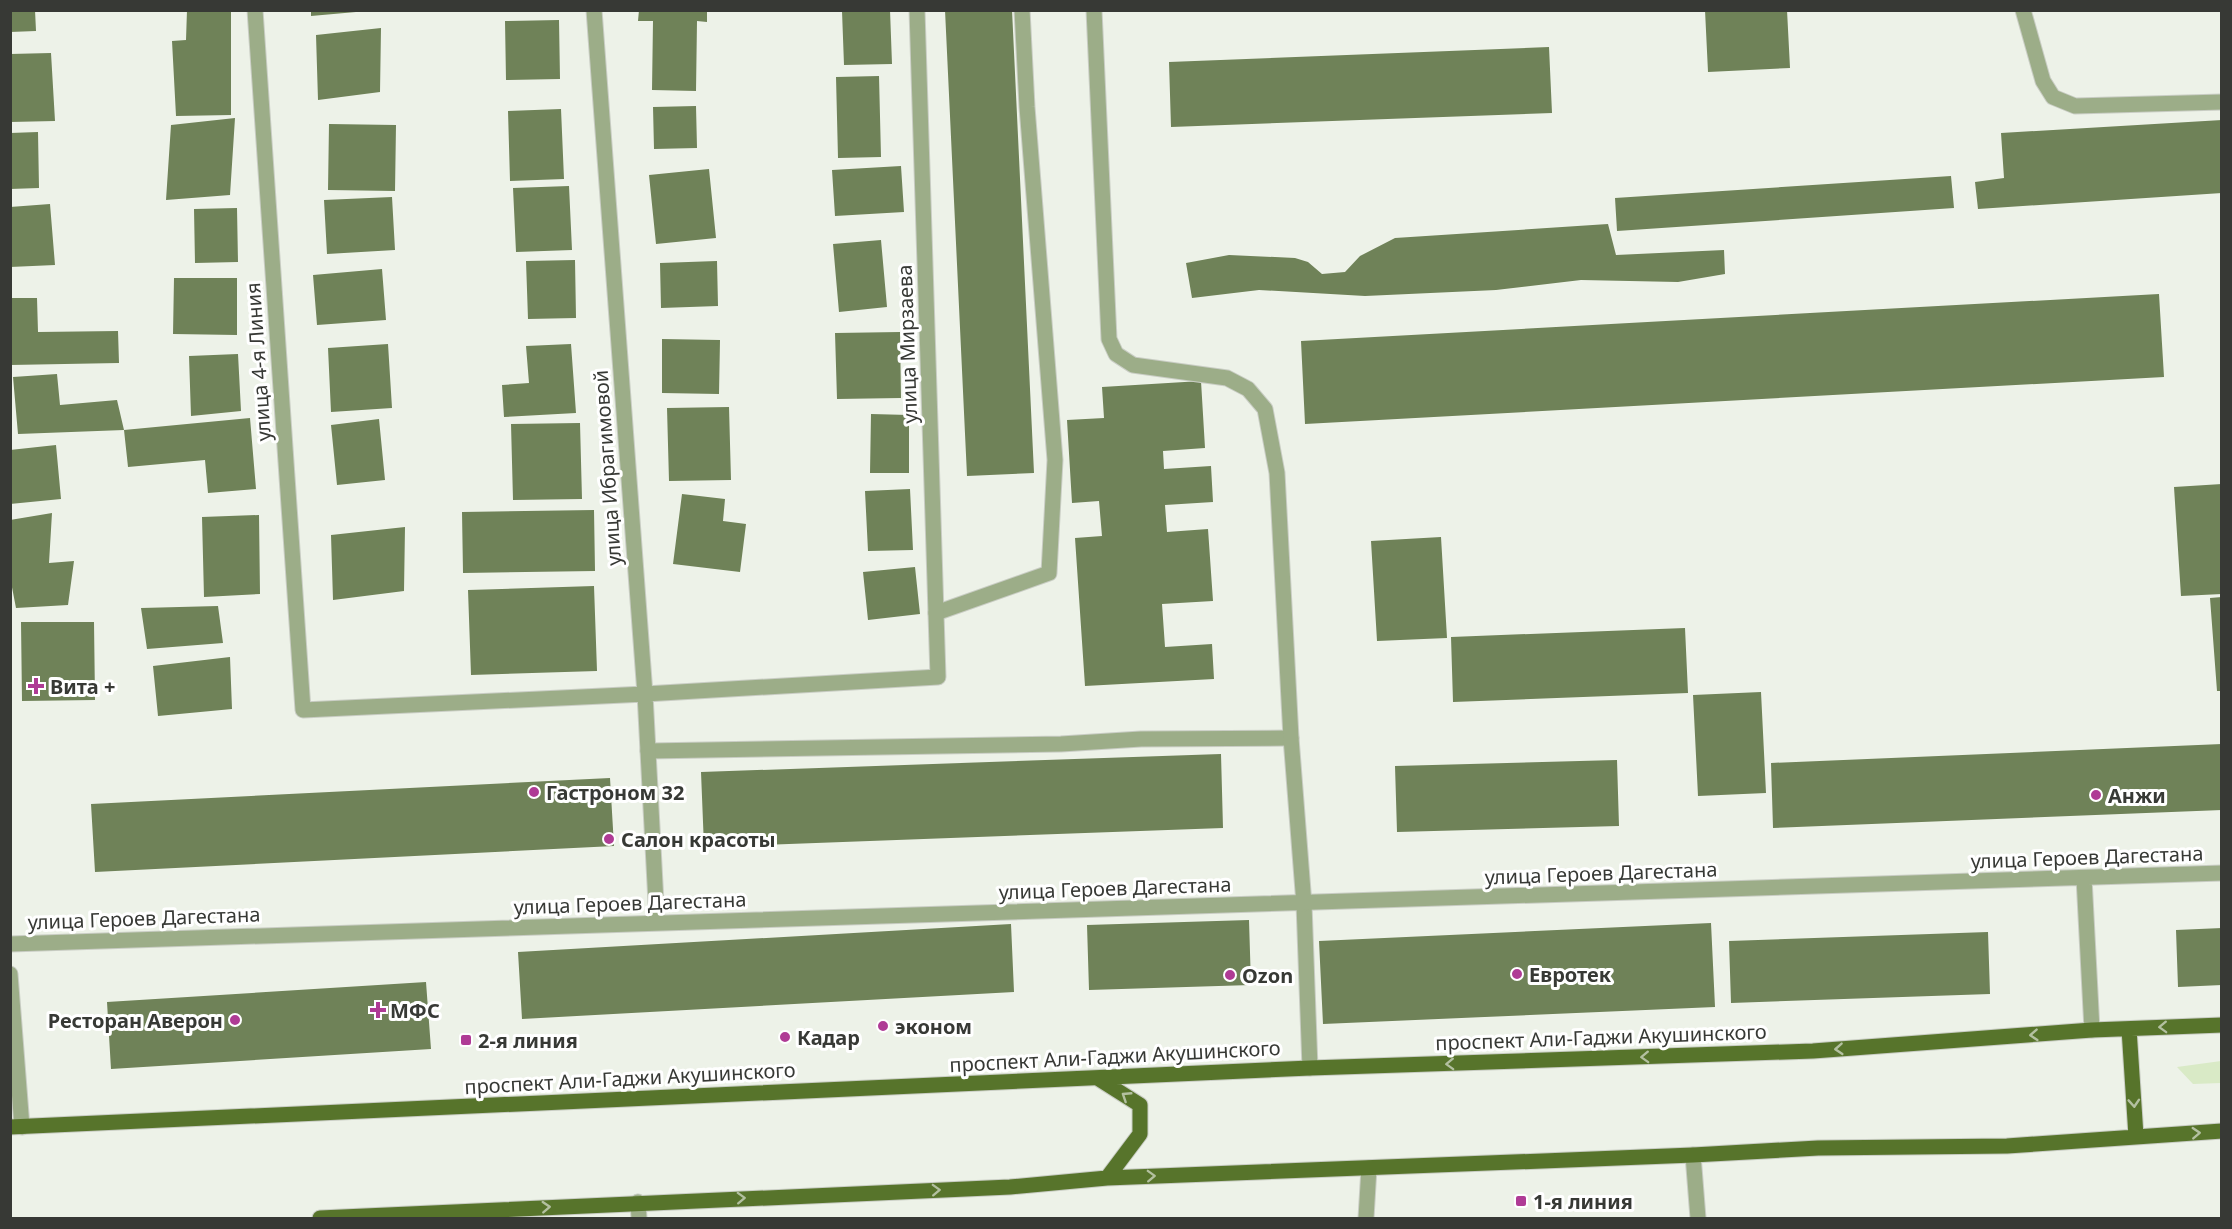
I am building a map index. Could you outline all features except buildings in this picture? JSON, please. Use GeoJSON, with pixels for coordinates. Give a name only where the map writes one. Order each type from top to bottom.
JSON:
{"type":"FeatureCollection","features":[{"type":"Feature","properties":{"kind":"main road","name":"проспект Али-Гаджи Акушинского"},"geometry":{"type":"LineString","coordinates":[[16,1127],[1310,1068],[1813,1051],[2092,1030],[2222,1025]]}},
{"type":"Feature","properties":{"kind":"main road"},"geometry":{"type":"LineString","coordinates":[[2129,1029],[2136,1136]]}},
{"type":"Feature","properties":{"kind":"main road"},"geometry":{"type":"LineString","coordinates":[[1100,1079],[1140,1106],[1140,1134],[1107,1178]]}},
{"type":"Feature","properties":{"kind":"main road"},"geometry":{"type":"LineString","coordinates":[[320,1218],[1010,1187],[1107,1178],[1818,1148],[2007,1146],[2222,1131]]}},
{"type":"Feature","properties":{"kind":"street","name":"улица 4-я Линия"},"geometry":{"type":"LineString","coordinates":[[255,10],[303,710],[645,694]]}},
{"type":"Feature","properties":{"kind":"street","name":"улица Ибрагимовой"},"geometry":{"type":"LineString","coordinates":[[594,10],[645,694],[657,922]]}},
{"type":"Feature","properties":{"kind":"street","name":"улица Мирзаева"},"geometry":{"type":"LineString","coordinates":[[645,694],[938,676],[918,10]]}},
{"type":"Feature","properties":{"kind":"street"},"geometry":{"type":"LineString","coordinates":[[936,613],[1049,573],[1055,460],[1028,119],[1022,10]]}},
{"type":"Feature","properties":{"kind":"street"},"geometry":{"type":"LineString","coordinates":[[1094,10],[1109,339],[1116,354],[1133,365],[1227,378],[1248,388],[1265,410],[1277,472],[1291,738],[1304,904],[1310,1068]]}},
{"type":"Feature","properties":{"kind":"street"},"geometry":{"type":"LineString","coordinates":[[2023,10],[2043,81],[2053,97],[2075,106],[2222,102]]}},
{"type":"Feature","properties":{"kind":"street"},"geometry":{"type":"LineString","coordinates":[[648,752],[1061,744],[1141,739],[1291,738]]}},
{"type":"Feature","properties":{"kind":"street","name":"улица Героев Дагестана"},"geometry":{"type":"LineString","coordinates":[[10,944],[2222,873]]}},
{"type":"Feature","properties":{"kind":"street"},"geometry":{"type":"LineString","coordinates":[[2084,878],[2092,1030]]}},
{"type":"Feature","properties":{"kind":"street"},"geometry":{"type":"LineString","coordinates":[[10,974],[16,1127]]}},
{"type":"Feature","properties":{"kind":"street"},"geometry":{"type":"LineString","coordinates":[[1693,1155],[1698,1218]]}},
{"type":"Feature","properties":{"kind":"street"},"geometry":{"type":"LineString","coordinates":[[1366,1218],[1369,1168]]}},
{"type":"Feature","properties":{"kind":"street"},"geometry":{"type":"LineString","coordinates":[[638,1203],[639,1218]]}},
{"type":"Feature","properties":{"kind":"green space"},"geometry":{"type":"Polygon","coordinates":[[[2221,1061],[2221,1083],[2193,1084],[2177,1067],[2221,1061]]]}},
{"type":"Feature","properties":{"kind":"place","name":"Вита +"},"geometry":{"type":"Point","coordinates":[36,686]}},
{"type":"Feature","properties":{"kind":"place","name":"Гастроном 32"},"geometry":{"type":"Point","coordinates":[534,792]}},
{"type":"Feature","properties":{"kind":"place","name":"Анжи"},"geometry":{"type":"Point","coordinates":[2096,795]}},
{"type":"Feature","properties":{"kind":"place","name":"Салон красоты"},"geometry":{"type":"Point","coordinates":[609,839]}},
{"type":"Feature","properties":{"kind":"place","name":"Евротек"},"geometry":{"type":"Point","coordinates":[1517,974]}},
{"type":"Feature","properties":{"kind":"place","name":"Ozon"},"geometry":{"type":"Point","coordinates":[1230,975]}},
{"type":"Feature","properties":{"kind":"place","name":"МФС"},"geometry":{"type":"Point","coordinates":[378,1010]}},
{"type":"Feature","properties":{"kind":"place","name":"Ресторан Аверон"},"geometry":{"type":"Point","coordinates":[235,1020]}},
{"type":"Feature","properties":{"kind":"place","name":"эконом"},"geometry":{"type":"Point","coordinates":[883,1026]}},
{"type":"Feature","properties":{"kind":"place","name":"Кадар"},"geometry":{"type":"Point","coordinates":[785,1037]}},
{"type":"Feature","properties":{"kind":"place","name":"2-я линия"},"geometry":{"type":"Point","coordinates":[466,1040]}},
{"type":"Feature","properties":{"kind":"place","name":"1-я линия"},"geometry":{"type":"Point","coordinates":[1521,1201]}}]}
